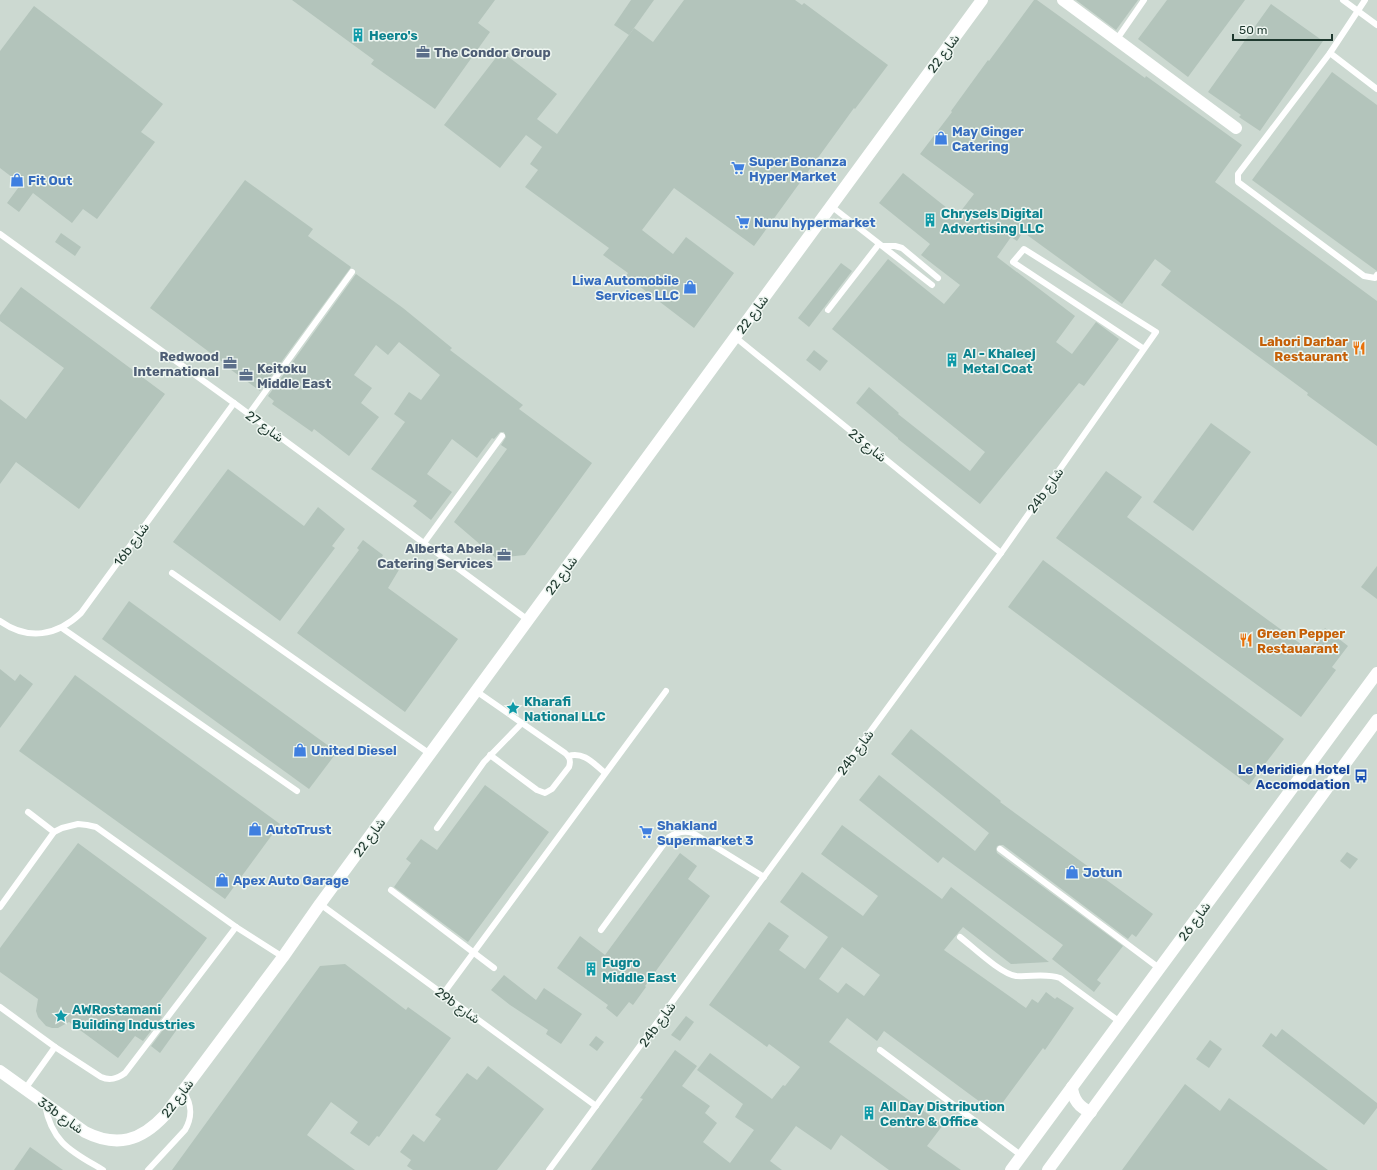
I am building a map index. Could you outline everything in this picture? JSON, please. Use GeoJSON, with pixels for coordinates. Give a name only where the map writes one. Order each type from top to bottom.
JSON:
{"type":"FeatureCollection","features":[{"type":"Feature","properties":{"kind":"street","name":"شارع 22"},"geometry":{"type":"LineString","coordinates":[[129,1140],[139,1136],[157,1123],[183,1091],[283,957],[320,904],[982,0]]}},
{"type":"Feature","properties":{"kind":"street"},"geometry":{"type":"LineString","coordinates":[[1063,0],[1236,128]]}},
{"type":"Feature","properties":{"kind":"street","name":"شارع 26"},"geometry":{"type":"LineString","coordinates":[[1011,1170],[1377,673]]}},
{"type":"Feature","properties":{"kind":"street"},"geometry":{"type":"LineString","coordinates":[[1048,1170],[1377,720]]}},
{"type":"Feature","properties":{"kind":"street","name":"33b شارع"},"geometry":{"type":"LineString","coordinates":[[0,1071],[85,1132],[111,1141],[129,1140]]}},
{"type":"Feature","properties":{"kind":"street"},"geometry":{"type":"LineString","coordinates":[[1072,1088],[1072,1093],[1077,1103],[1091,1112]]}},
{"type":"Feature","properties":{"kind":"lane"},"geometry":{"type":"LineString","coordinates":[[1116,40],[1144,0]]}},
{"type":"Feature","properties":{"kind":"lane"},"geometry":{"type":"LineString","coordinates":[[1343,0],[1377,25]]}},
{"type":"Feature","properties":{"kind":"lane"},"geometry":{"type":"LineString","coordinates":[[1365,0],[1330,53],[1238,174],[1238,182],[1364,276],[1375,278],[1377,275]]}},
{"type":"Feature","properties":{"kind":"lane"},"geometry":{"type":"LineString","coordinates":[[1330,53],[1377,88]]}},
{"type":"Feature","properties":{"kind":"lane"},"geometry":{"type":"LineString","coordinates":[[831,206],[932,284]]}},
{"type":"Feature","properties":{"kind":"lane","name":"شارع 27"},"geometry":{"type":"LineString","coordinates":[[0,234],[234,403],[528,620]]}},
{"type":"Feature","properties":{"kind":"lane"},"geometry":{"type":"LineString","coordinates":[[881,245],[902,248],[938,278]]}},
{"type":"Feature","properties":{"kind":"lane"},"geometry":{"type":"LineString","coordinates":[[828,310],[881,245]]}},
{"type":"Feature","properties":{"kind":"lane","name":"24b شارع"},"geometry":{"type":"LineString","coordinates":[[549,1170],[1001,553],[1156,332],[1024,249],[1013,262],[1144,349]]}},
{"type":"Feature","properties":{"kind":"lane"},"geometry":{"type":"LineString","coordinates":[[249,414],[352,272]]}},
{"type":"Feature","properties":{"kind":"lane","name":"شارع 23"},"geometry":{"type":"LineString","coordinates":[[735,337],[1001,553]]}},
{"type":"Feature","properties":{"kind":"lane","name":"16b شارع"},"geometry":{"type":"LineString","coordinates":[[0,620],[15,630],[38,634],[62,628],[81,613],[234,403]]}},
{"type":"Feature","properties":{"kind":"lane"},"geometry":{"type":"LineString","coordinates":[[424,543],[502,436]]}},
{"type":"Feature","properties":{"kind":"lane"},"geometry":{"type":"LineString","coordinates":[[172,574],[430,754]]}},
{"type":"Feature","properties":{"kind":"lane"},"geometry":{"type":"LineString","coordinates":[[62,628],[297,791]]}},
{"type":"Feature","properties":{"kind":"lane"},"geometry":{"type":"LineString","coordinates":[[476,691],[568,756],[570,759],[569,767],[552,789],[545,793],[538,790],[490,755]]}},
{"type":"Feature","properties":{"kind":"lane"},"geometry":{"type":"LineString","coordinates":[[442,994],[666,691]]}},
{"type":"Feature","properties":{"kind":"lane"},"geometry":{"type":"LineString","coordinates":[[437,828],[490,755],[522,723]]}},
{"type":"Feature","properties":{"kind":"lane"},"geometry":{"type":"LineString","coordinates":[[568,756],[577,754],[585,757],[605,773]]}},
{"type":"Feature","properties":{"kind":"lane"},"geometry":{"type":"LineString","coordinates":[[28,812],[54,832]]}},
{"type":"Feature","properties":{"kind":"lane"},"geometry":{"type":"LineString","coordinates":[[0,907],[54,832],[62,828],[78,824],[87,824],[96,827],[236,928],[283,957]]}},
{"type":"Feature","properties":{"kind":"lane"},"geometry":{"type":"LineString","coordinates":[[601,930],[669,837],[678,832],[693,833],[764,877]]}},
{"type":"Feature","properties":{"kind":"lane"},"geometry":{"type":"LineString","coordinates":[[1000,849],[1160,968]]}},
{"type":"Feature","properties":{"kind":"lane"},"geometry":{"type":"LineString","coordinates":[[391,890],[494,968]]}},
{"type":"Feature","properties":{"kind":"lane","name":"29b شارع"},"geometry":{"type":"LineString","coordinates":[[320,904],[596,1106]]}},
{"type":"Feature","properties":{"kind":"lane"},"geometry":{"type":"LineString","coordinates":[[0,1007],[55,1047],[101,1077],[111,1080],[121,1076],[130,1067],[236,928]]}},
{"type":"Feature","properties":{"kind":"lane"},"geometry":{"type":"LineString","coordinates":[[960,937],[1007,973],[1017,976],[1049,975],[1060,978],[1120,1022]]}},
{"type":"Feature","properties":{"kind":"lane"},"geometry":{"type":"LineString","coordinates":[[25,1089],[55,1047]]}},
{"type":"Feature","properties":{"kind":"lane"},"geometry":{"type":"LineString","coordinates":[[880,1050],[1022,1156]]}},
{"type":"Feature","properties":{"kind":"lane"},"geometry":{"type":"LineString","coordinates":[[148,1170],[188,1124],[191,1112],[190,1104],[183,1091]]}},
{"type":"Feature","properties":{"kind":"lane"},"geometry":{"type":"LineString","coordinates":[[45,1104],[50,1123],[60,1140],[67,1148],[103,1170]]}},
{"type":"Feature","properties":{"kind":"shaded area"},"geometry":{"type":"Polygon","coordinates":[[[0,0],[1377,0],[1377,1170],[0,1170],[0,0]]]}},
{"type":"Feature","properties":{"kind":"building","name":"The Condor Group"},"geometry":{"type":"Polygon","coordinates":[[[292,0],[495,0],[478,23],[490,32],[435,109],[371,64],[374,60],[292,0]]]}},
{"type":"Feature","properties":{"kind":"building"},"geometry":{"type":"Polygon","coordinates":[[[631,0],[654,0],[629,35],[614,25],[631,0]]]}},
{"type":"Feature","properties":{"kind":"building"},"geometry":{"type":"Polygon","coordinates":[[[684,0],[795,0],[802,5],[804,3],[888,65],[855,109],[854,108],[754,246],[674,188],[642,230],[673,254],[686,237],[734,273],[694,328],[626,276],[628,273],[603,255],[609,248],[525,187],[538,170],[530,164],[542,147],[526,135],[500,168],[444,125],[501,51],[557,94],[537,119],[557,134],[634,28],[653,42],[684,0]]]}},
{"type":"Feature","properties":{"kind":"building"},"geometry":{"type":"Polygon","coordinates":[[[1034,0],[1037,0],[1145,78],[1146,76],[1242,145],[1215,182],[1377,301],[1377,446],[1307,395],[1308,393],[1161,285],[1171,271],[1155,259],[1122,304],[1023,232],[1017,241],[1011,237],[997,257],[1075,316],[1056,342],[1072,354],[1096,322],[1119,339],[1084,386],[1079,383],[980,504],[898,439],[856,403],[869,387],[899,413],[898,414],[970,471],[985,452],[832,329],[888,259],[944,304],[960,285],[921,255],[930,244],[879,203],[903,173],[957,216],[974,194],[920,154],[952,112],[951,111],[988,60],[989,61],[1034,0]]]}},
{"type":"Feature","properties":{"kind":"building"},"geometry":{"type":"Polygon","coordinates":[[[1076,0],[1138,0],[1116,30],[1076,0]]]}},
{"type":"Feature","properties":{"kind":"building"},"geometry":{"type":"Polygon","coordinates":[[[1167,0],[1245,0],[1188,77],[1138,39],[1167,0]]]}},
{"type":"Feature","properties":{"kind":"building"},"geometry":{"type":"Polygon","coordinates":[[[1271,4],[1323,41],[1260,131],[1239,117],[1241,115],[1208,92],[1271,4]]]}},
{"type":"Feature","properties":{"kind":"building"},"geometry":{"type":"Polygon","coordinates":[[[34,6],[163,104],[141,132],[155,142],[97,219],[83,209],[72,223],[33,193],[19,212],[7,203],[21,184],[0,168],[0,51],[34,6]]]}},
{"type":"Feature","properties":{"kind":"building"},"geometry":{"type":"Polygon","coordinates":[[[1332,72],[1377,105],[1377,271],[1252,180],[1332,72]]]}},
{"type":"Feature","properties":{"kind":"building"},"geometry":{"type":"Polygon","coordinates":[[[245,180],[313,229],[308,236],[351,267],[260,391],[150,308],[245,180]]]}},
{"type":"Feature","properties":{"kind":"building"},"geometry":{"type":"Polygon","coordinates":[[[61,233],[81,247],[75,256],[55,242],[61,233]]]}},
{"type":"Feature","properties":{"kind":"building"},"geometry":{"type":"Polygon","coordinates":[[[841,263],[852,271],[809,327],[798,318],[841,263]]]}},
{"type":"Feature","properties":{"kind":"building"},"geometry":{"type":"Polygon","coordinates":[[[356,274],[403,308],[452,348],[450,350],[523,405],[519,409],[592,463],[525,555],[496,558],[454,522],[507,449],[501,445],[506,437],[504,432],[500,432],[494,439],[492,438],[477,458],[452,439],[427,474],[452,492],[431,520],[413,506],[417,501],[371,469],[405,422],[394,414],[409,392],[421,400],[440,375],[399,342],[388,355],[376,345],[354,375],[372,388],[361,403],[379,417],[349,456],[314,429],[312,432],[272,404],[274,401],[268,396],[356,274]]]}},
{"type":"Feature","properties":{"kind":"building"},"geometry":{"type":"Polygon","coordinates":[[[21,287],[165,394],[79,509],[16,462],[0,484],[0,399],[26,419],[64,368],[0,321],[0,315],[21,287]]]}},
{"type":"Feature","properties":{"kind":"building"},"geometry":{"type":"Polygon","coordinates":[[[814,350],[828,361],[820,371],[806,360],[814,350]]]}},
{"type":"Feature","properties":{"kind":"building"},"geometry":{"type":"Polygon","coordinates":[[[1211,423],[1251,452],[1193,531],[1153,502],[1211,423]]]}},
{"type":"Feature","properties":{"kind":"building"},"geometry":{"type":"Polygon","coordinates":[[[228,469],[304,526],[318,507],[345,529],[332,546],[335,548],[280,621],[173,542],[228,469]]]}},
{"type":"Feature","properties":{"kind":"building"},"geometry":{"type":"Polygon","coordinates":[[[1106,471],[1142,497],[1127,517],[1309,650],[1325,628],[1348,646],[1332,667],[1336,670],[1301,717],[1056,538],[1106,471]]]}},
{"type":"Feature","properties":{"kind":"building"},"geometry":{"type":"Polygon","coordinates":[[[363,540],[383,555],[382,557],[400,568],[388,588],[458,639],[405,712],[297,633],[359,550],[357,548],[363,540]]]}},
{"type":"Feature","properties":{"kind":"building"},"geometry":{"type":"Polygon","coordinates":[[[1043,560],[1284,739],[1249,785],[1008,607],[1043,560]]]}},
{"type":"Feature","properties":{"kind":"building"},"geometry":{"type":"Polygon","coordinates":[[[1377,566],[1377,599],[1361,587],[1377,566]]]}},
{"type":"Feature","properties":{"kind":"building"},"geometry":{"type":"Polygon","coordinates":[[[129,601],[337,752],[309,789],[102,639],[129,601]]]}},
{"type":"Feature","properties":{"kind":"building"},"geometry":{"type":"Polygon","coordinates":[[[0,669],[15,681],[20,674],[33,684],[0,728],[0,669]]]}},
{"type":"Feature","properties":{"kind":"building"},"geometry":{"type":"Polygon","coordinates":[[[75,675],[280,824],[225,899],[19,751],[75,675]]]}},
{"type":"Feature","properties":{"kind":"building"},"geometry":{"type":"Polygon","coordinates":[[[911,729],[1001,801],[1000,802],[1153,914],[1136,937],[1132,934],[1128,939],[1003,845],[997,846],[997,853],[1123,946],[1097,980],[1101,983],[1094,992],[1052,959],[1063,945],[943,857],[938,863],[859,800],[879,775],[975,851],[989,833],[891,754],[911,729]]]}},
{"type":"Feature","properties":{"kind":"building"},"geometry":{"type":"Polygon","coordinates":[[[485,785],[549,832],[468,942],[394,887],[411,863],[406,859],[421,839],[437,850],[485,785]]]}},
{"type":"Feature","properties":{"kind":"building"},"geometry":{"type":"Polygon","coordinates":[[[842,825],[942,899],[951,887],[1049,962],[1011,964],[963,927],[944,950],[1026,1008],[1032,999],[1038,1003],[1046,992],[1055,999],[1057,997],[1074,1008],[1045,1050],[1043,1048],[995,1113],[884,1031],[877,1041],[847,1018],[829,1042],[943,1125],[927,1146],[961,1170],[889,1170],[841,1135],[831,1150],[796,1126],[770,1161],[782,1170],[591,1170],[643,1099],[640,1098],[675,1050],[697,1066],[682,1086],[710,1106],[705,1113],[717,1123],[703,1142],[730,1163],[754,1130],[735,1117],[743,1104],[697,1070],[710,1053],[772,1099],[783,1085],[785,1086],[800,1067],[769,1044],[767,1047],[709,1005],[769,922],[789,936],[779,950],[805,969],[828,937],[780,902],[802,872],[863,916],[878,896],[821,854],[842,825]],[[842,947],[819,979],[838,993],[846,983],[864,996],[880,975],[842,947]]]}},
{"type":"Feature","properties":{"kind":"building"},"geometry":{"type":"Polygon","coordinates":[[[78,843],[207,938],[153,1011],[162,1017],[143,1041],[135,1036],[118,1058],[69,1022],[58,1028],[46,1026],[38,1017],[36,1011],[38,999],[0,972],[0,948],[78,843]]]}},
{"type":"Feature","properties":{"kind":"building"},"geometry":{"type":"Polygon","coordinates":[[[1347,852],[1358,859],[1350,869],[1340,861],[1347,852]]]}},
{"type":"Feature","properties":{"kind":"building"},"geometry":{"type":"Polygon","coordinates":[[[680,853],[697,866],[688,879],[710,896],[633,1005],[629,1002],[617,1017],[606,1008],[608,1005],[557,968],[580,936],[605,955],[680,853]]]}},
{"type":"Feature","properties":{"kind":"building"},"geometry":{"type":"Polygon","coordinates":[[[345,964],[406,1010],[408,1007],[451,1038],[379,1137],[377,1136],[369,1146],[350,1133],[358,1122],[331,1102],[307,1135],[355,1170],[172,1170],[320,966],[345,964]]]}},
{"type":"Feature","properties":{"kind":"building"},"geometry":{"type":"Polygon","coordinates":[[[504,975],[536,1000],[544,988],[582,1014],[561,1044],[546,1034],[548,1030],[510,1005],[491,990],[504,975]]]}},
{"type":"Feature","properties":{"kind":"building"},"geometry":{"type":"Polygon","coordinates":[[[686,1016],[694,1022],[680,1041],[671,1035],[686,1016]]]}},
{"type":"Feature","properties":{"kind":"building"},"geometry":{"type":"Polygon","coordinates":[[[169,1022],[178,1028],[160,1053],[151,1046],[169,1022]]]}},
{"type":"Feature","properties":{"kind":"building"},"geometry":{"type":"Polygon","coordinates":[[[1282,1029],[1377,1103],[1377,1108],[1364,1125],[1262,1046],[1271,1033],[1276,1037],[1282,1029]]]}},
{"type":"Feature","properties":{"kind":"building"},"geometry":{"type":"Polygon","coordinates":[[[596,1036],[604,1042],[597,1051],[589,1045],[596,1036]]]}},
{"type":"Feature","properties":{"kind":"building"},"geometry":{"type":"Polygon","coordinates":[[[1210,1040],[1222,1049],[1209,1068],[1196,1059],[1210,1040]]]}},
{"type":"Feature","properties":{"kind":"building"},"geometry":{"type":"Polygon","coordinates":[[[488,1066],[544,1109],[497,1170],[413,1170],[407,1166],[411,1160],[400,1152],[413,1134],[424,1142],[441,1119],[435,1115],[467,1073],[477,1080],[488,1066]]]}},
{"type":"Feature","properties":{"kind":"building"},"geometry":{"type":"Polygon","coordinates":[[[1185,1084],[1220,1111],[1229,1098],[1328,1170],[1122,1170],[1185,1084]]]}},
{"type":"Feature","properties":{"kind":"building"},"geometry":{"type":"Polygon","coordinates":[[[30,1147],[63,1170],[14,1170],[30,1147]]]}},
{"type":"Feature","properties":{"kind":"place","name":"Heero's"},"geometry":{"type":"Point","coordinates":[358,35]}},
{"type":"Feature","properties":{"kind":"place","name":"The Condor Group"},"geometry":{"type":"Point","coordinates":[423,52]}},
{"type":"Feature","properties":{"kind":"place","name":"May Ginger Catering"},"geometry":{"type":"Point","coordinates":[941,138]}},
{"type":"Feature","properties":{"kind":"place","name":"Super Bonanza Hyper Market"},"geometry":{"type":"Point","coordinates":[738,168]}},
{"type":"Feature","properties":{"kind":"place","name":"Fit Out"},"geometry":{"type":"Point","coordinates":[17,180]}},
{"type":"Feature","properties":{"kind":"place","name":"Chrysels Digital Advertising LLC"},"geometry":{"type":"Point","coordinates":[930,220]}},
{"type":"Feature","properties":{"kind":"place","name":"Nunu hypermarket"},"geometry":{"type":"Point","coordinates":[743,222]}},
{"type":"Feature","properties":{"kind":"place","name":"Liwa Automobile Services LLC"},"geometry":{"type":"Point","coordinates":[690,287]}},
{"type":"Feature","properties":{"kind":"place","name":"Lahori Darbar Restaurant"},"geometry":{"type":"Point","coordinates":[1359,348]}},
{"type":"Feature","properties":{"kind":"place","name":"Al - Khaleej Metal Coat"},"geometry":{"type":"Point","coordinates":[952,360]}},
{"type":"Feature","properties":{"kind":"place","name":"Redwood International"},"geometry":{"type":"Point","coordinates":[230,363]}},
{"type":"Feature","properties":{"kind":"place","name":"Keitoku Middle East"},"geometry":{"type":"Point","coordinates":[246,375]}},
{"type":"Feature","properties":{"kind":"place","name":"Alberta Abela Catering Services"},"geometry":{"type":"Point","coordinates":[504,555]}},
{"type":"Feature","properties":{"kind":"place","name":"Green Pepper Restauarant"},"geometry":{"type":"Point","coordinates":[1246,640]}},
{"type":"Feature","properties":{"kind":"place","name":"Kharafi National LLC"},"geometry":{"type":"Point","coordinates":[513,708]}},
{"type":"Feature","properties":{"kind":"place","name":"United Diesel"},"geometry":{"type":"Point","coordinates":[300,750]}},
{"type":"Feature","properties":{"kind":"place","name":"Le Meridien Hotel Accomodation"},"geometry":{"type":"Point","coordinates":[1361,776]}},
{"type":"Feature","properties":{"kind":"place","name":"AutoTrust"},"geometry":{"type":"Point","coordinates":[255,829]}},
{"type":"Feature","properties":{"kind":"place","name":"Shakland Supermarket 3"},"geometry":{"type":"Point","coordinates":[646,832]}},
{"type":"Feature","properties":{"kind":"place","name":"Jotun"},"geometry":{"type":"Point","coordinates":[1072,872]}},
{"type":"Feature","properties":{"kind":"place","name":"Apex Auto Garage"},"geometry":{"type":"Point","coordinates":[222,880]}},
{"type":"Feature","properties":{"kind":"place","name":"Fugro Middle East"},"geometry":{"type":"Point","coordinates":[591,969]}},
{"type":"Feature","properties":{"kind":"place","name":"AWRostamani Building Industries"},"geometry":{"type":"Point","coordinates":[61,1016]}},
{"type":"Feature","properties":{"kind":"place","name":"All Day Distribution Centre & Office"},"geometry":{"type":"Point","coordinates":[869,1113]}}]}
